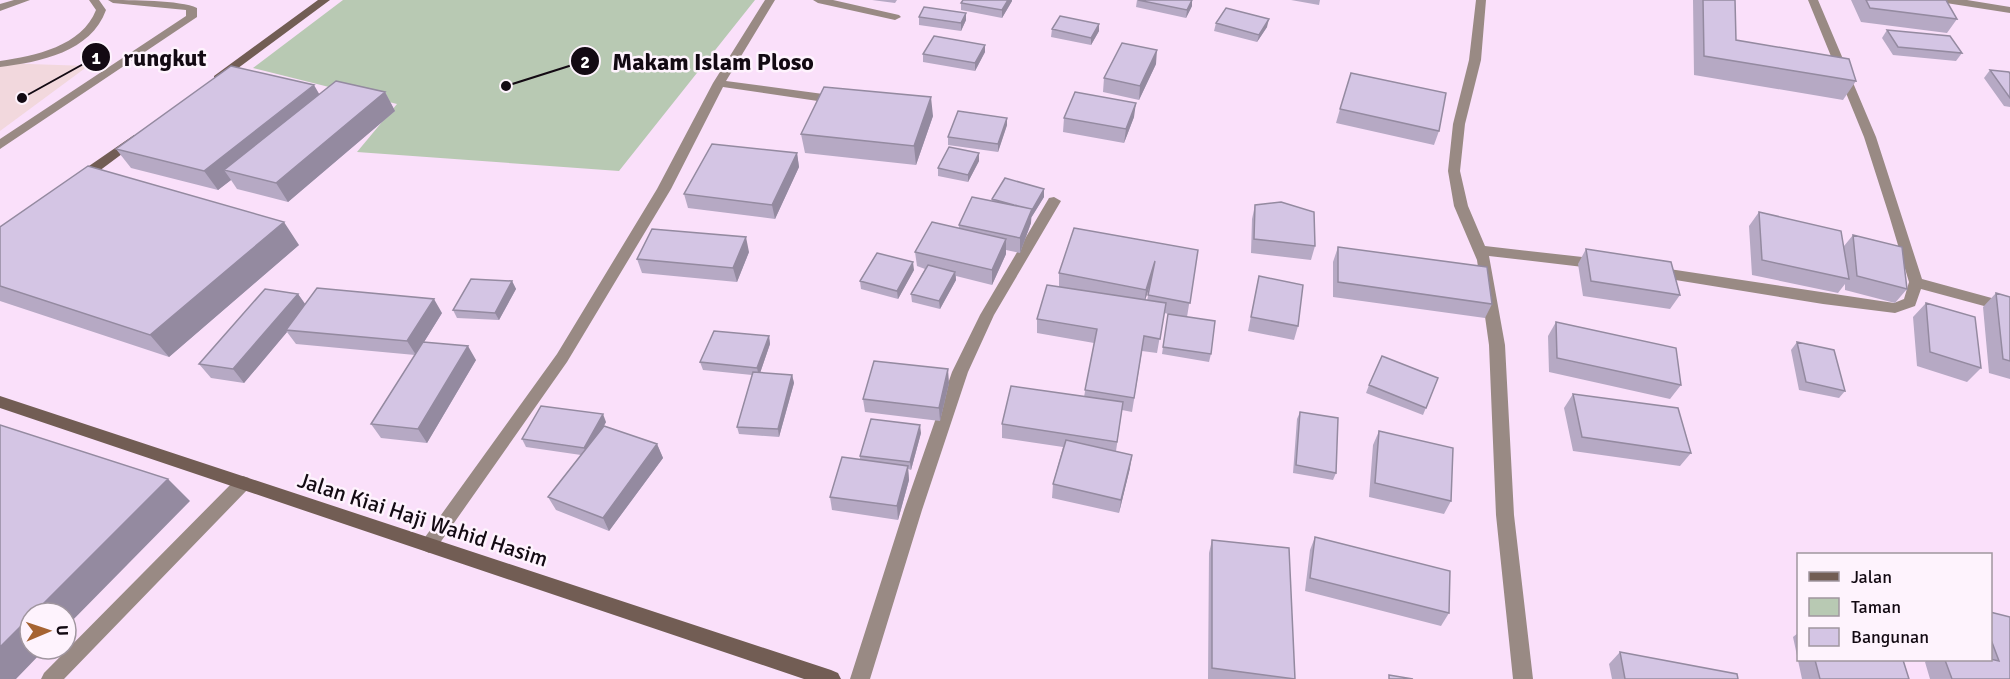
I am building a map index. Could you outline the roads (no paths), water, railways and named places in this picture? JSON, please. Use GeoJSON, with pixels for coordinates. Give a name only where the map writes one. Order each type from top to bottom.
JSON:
{"type":"FeatureCollection","features":[{"type":"Feature","properties":{"kind":"street"},"geometry":{"type":"LineString","coordinates":[[0,8],[25,0]]}},
{"type":"Feature","properties":{"kind":"street"},"geometry":{"type":"LineString","coordinates":[[0,64],[31,59],[51,52],[84,35],[100,18],[101,10],[94,0]]}},
{"type":"Feature","properties":{"kind":"street"},"geometry":{"type":"LineString","coordinates":[[0,146],[191,17],[192,8],[113,0]]}},
{"type":"Feature","properties":{"kind":"street"},"geometry":{"type":"LineString","coordinates":[[211,83],[326,0]]}},
{"type":"Feature","properties":{"kind":"street"},"geometry":{"type":"LineString","coordinates":[[429,545],[562,358],[664,189],[719,83],[770,0]]}},
{"type":"Feature","properties":{"kind":"street"},"geometry":{"type":"LineString","coordinates":[[818,0],[895,17]]}},
{"type":"Feature","properties":{"kind":"street"},"geometry":{"type":"LineString","coordinates":[[1481,0],[1475,60],[1459,124],[1454,171],[1461,206],[1481,250],[1497,345],[1506,515],[1523,679]]}},
{"type":"Feature","properties":{"kind":"street"},"geometry":{"type":"LineString","coordinates":[[1641,270],[1895,308],[1910,302],[1916,282],[1870,137],[1813,0]]}},
{"type":"Feature","properties":{"kind":"street"},"geometry":{"type":"LineString","coordinates":[[1946,0],[2010,10]]}},
{"type":"Feature","properties":{"kind":"street"},"geometry":{"type":"LineString","coordinates":[[719,83],[856,103]]}},
{"type":"Feature","properties":{"kind":"street"},"geometry":{"type":"LineString","coordinates":[[67,188],[144,132]]}},
{"type":"Feature","properties":{"kind":"street"},"geometry":{"type":"LineString","coordinates":[[861,679],[913,510],[960,372],[987,315],[1054,201]]}},
{"type":"Feature","properties":{"kind":"street"},"geometry":{"type":"LineString","coordinates":[[1481,250],[1618,267]]}},
{"type":"Feature","properties":{"kind":"street"},"geometry":{"type":"LineString","coordinates":[[1916,282],[2010,308]]}},
{"type":"Feature","properties":{"kind":"street","name":"Jalan Kiai Haji Wahid Hasim"},"geometry":{"type":"LineString","coordinates":[[0,402],[831,679]]}},
{"type":"Feature","properties":{"kind":"street"},"geometry":{"type":"LineString","coordinates":[[51,679],[243,483]]}},
{"type":"Feature","properties":{"kind":"place","name":"Makam Islam Ploso"},"geometry":{"type":"Point","coordinates":[506,86]}},
{"type":"Feature","properties":{"kind":"place","name":"rungkut"},"geometry":{"type":"Point","coordinates":[22,98]}}]}
